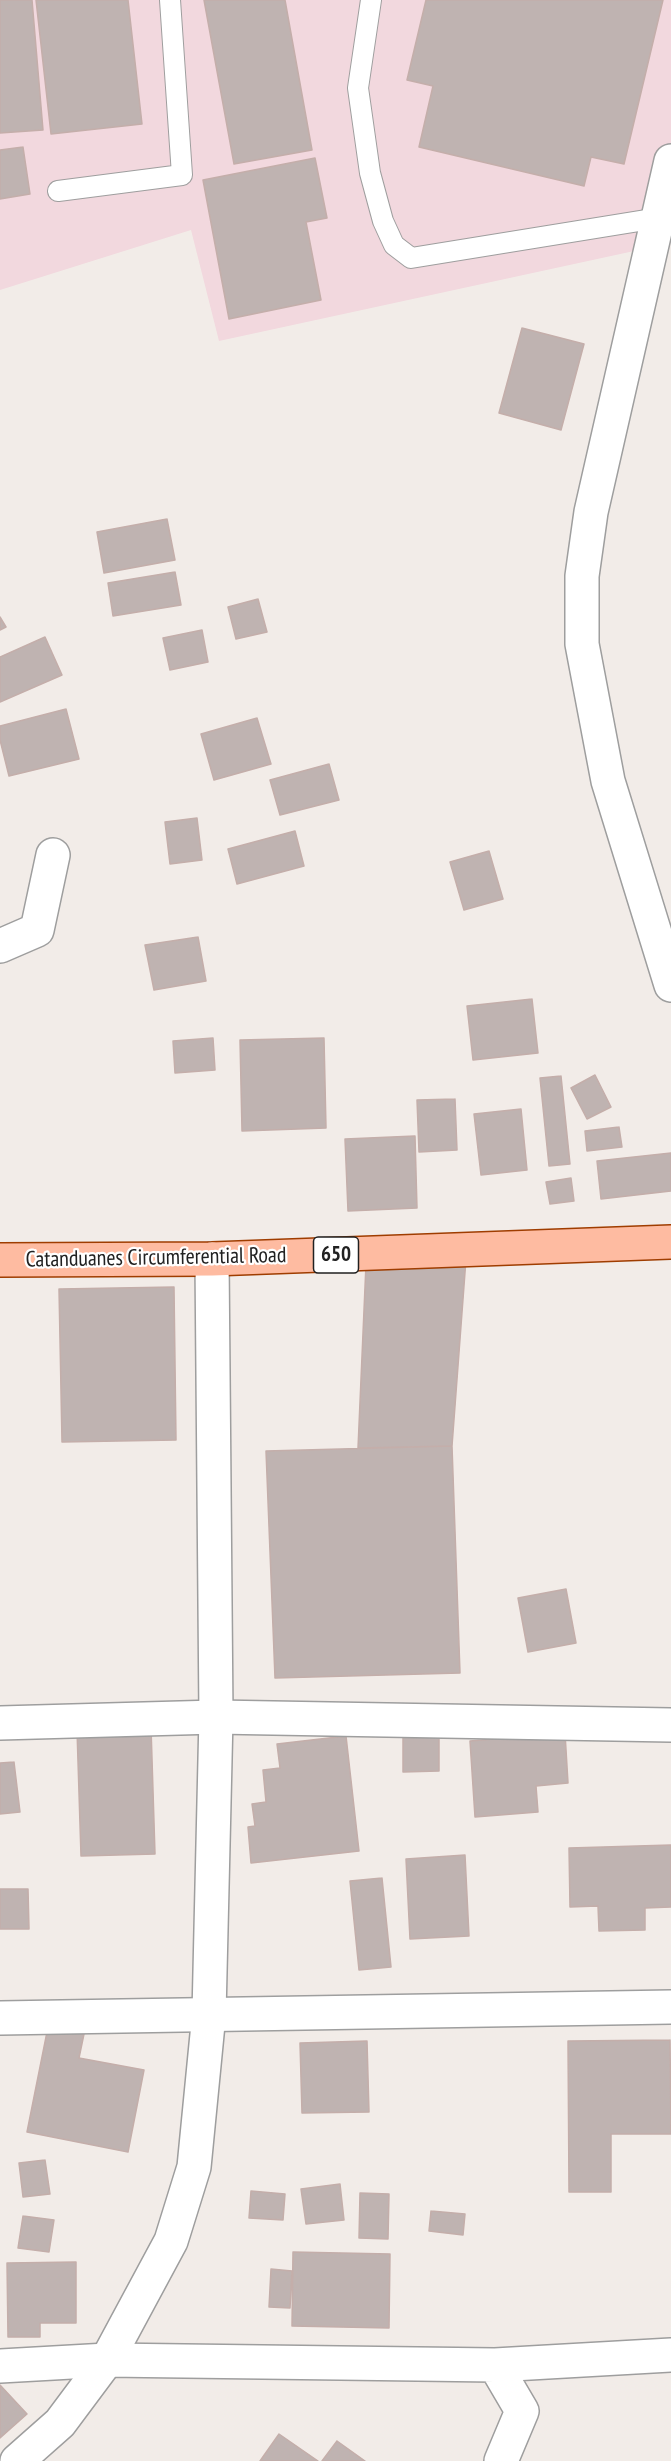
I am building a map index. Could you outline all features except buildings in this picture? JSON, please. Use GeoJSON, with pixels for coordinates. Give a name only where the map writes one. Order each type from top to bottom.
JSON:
{"type":"FeatureCollection","features":[{"type":"Feature","properties":{"kind":"main road","name":"Catanduanes Circumferential Road"},"geometry":{"type":"LineString","coordinates":[[0,1260],[212,1259],[671,1242]]}},
{"type":"Feature","properties":{"kind":"street"},"geometry":{"type":"LineString","coordinates":[[671,161],[591,512],[582,576],[582,644],[608,781],[671,985]]}},
{"type":"Feature","properties":{"kind":"street"},"geometry":{"type":"LineString","coordinates":[[0,946],[37,930],[52,855]]}},
{"type":"Feature","properties":{"kind":"street"},"geometry":{"type":"LineString","coordinates":[[17,2461],[60,2423],[107,2360],[171,2241],[194,2167],[209,2014],[216,1717],[212,1259]]}},
{"type":"Feature","properties":{"kind":"street"},"geometry":{"type":"LineString","coordinates":[[0,1723],[216,1717],[671,1725]]}},
{"type":"Feature","properties":{"kind":"street"},"geometry":{"type":"LineString","coordinates":[[0,2018],[671,2007]]}},
{"type":"Feature","properties":{"kind":"street"},"geometry":{"type":"LineString","coordinates":[[0,2366],[107,2360],[495,2365],[671,2355]]}},
{"type":"Feature","properties":{"kind":"street"},"geometry":{"type":"LineString","coordinates":[[495,2365],[522,2411],[501,2461]]}},
{"type":"Feature","properties":{"kind":"lane"},"geometry":{"type":"LineString","coordinates":[[58,191],[182,175],[170,0]]}},
{"type":"Feature","properties":{"kind":"lane"},"geometry":{"type":"LineString","coordinates":[[371,0],[358,88],[370,173],[383,221],[394,245],[411,258],[658,218]]}},
{"type":"Feature","properties":{"kind":"shaded area"},"geometry":{"type":"Polygon","coordinates":[[[0,0],[671,0],[671,243],[219,341],[191,230],[0,290],[0,0]]]}}]}
